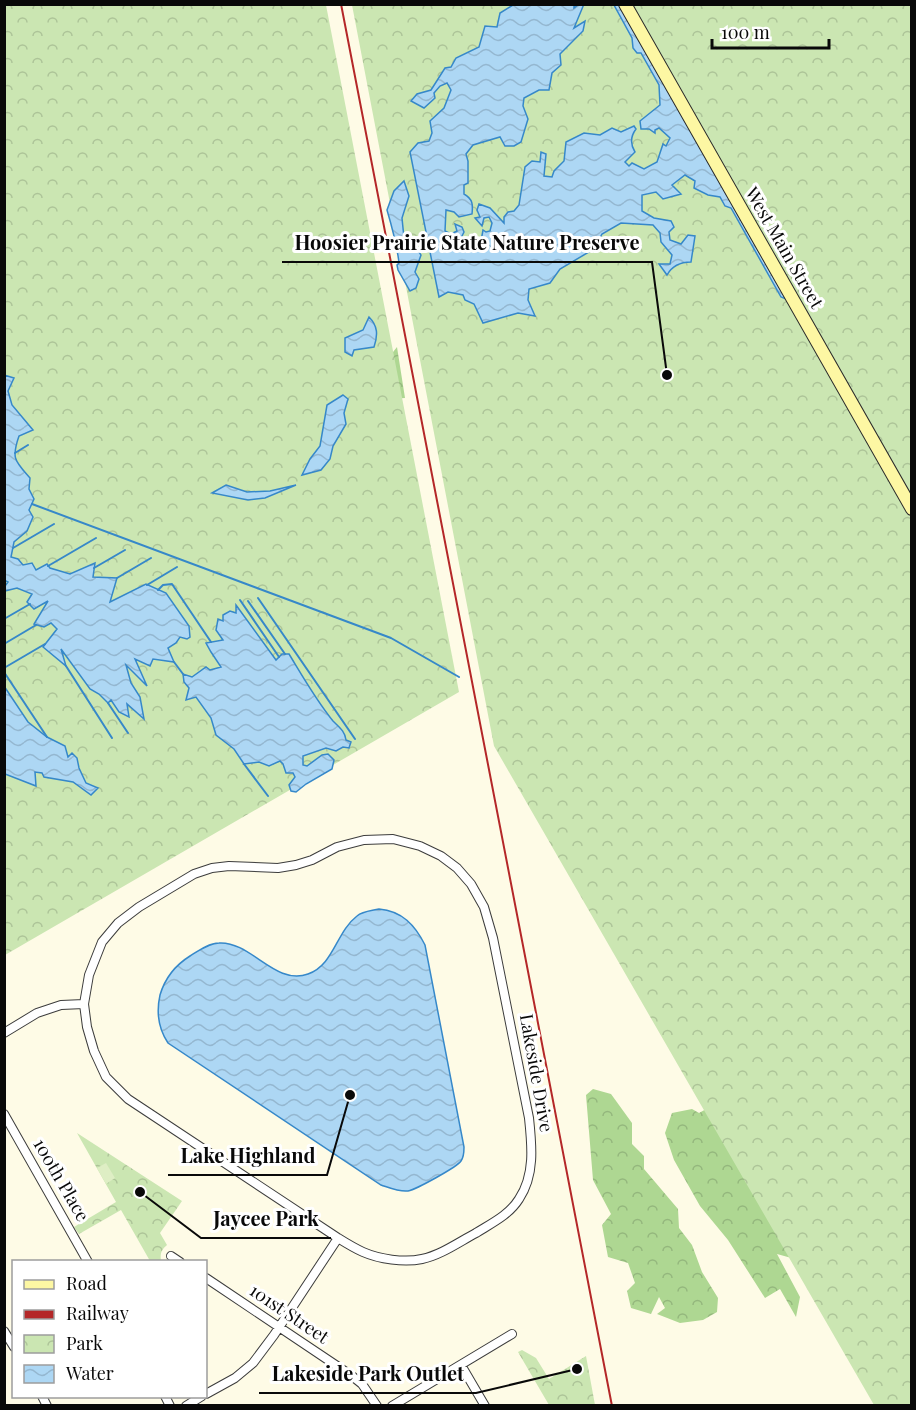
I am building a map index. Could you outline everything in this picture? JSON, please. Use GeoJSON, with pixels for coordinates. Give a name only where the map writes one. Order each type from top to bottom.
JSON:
{"type":"FeatureCollection","features":[{"type":"Feature","properties":{"kind":"street","name":"West Main Street"},"geometry":{"type":"LineString","coordinates":[[625,4],[912,509]]}},
{"type":"Feature","properties":{"kind":"street","name":"Lakeside Drive"},"geometry":{"type":"LineString","coordinates":[[393,839],[420,846],[441,856],[457,868],[471,884],[484,907],[493,938],[529,1118],[531,1165],[527,1182],[519,1199],[504,1216],[445,1250],[423,1259],[385,1258],[364,1252],[338,1238],[128,1099],[106,1077],[94,1051],[87,1027],[84,1004],[89,975],[102,942],[118,923],[139,907],[194,874],[212,868],[229,866],[278,868],[296,865],[312,860],[337,847],[364,840],[393,839]]}},
{"type":"Feature","properties":{"kind":"street"},"geometry":{"type":"LineString","coordinates":[[4,1033],[37,1013],[62,1005],[84,1004]]}},
{"type":"Feature","properties":{"kind":"street","name":"100th Place"},"geometry":{"type":"LineString","coordinates":[[4,1114],[87,1260]]}},
{"type":"Feature","properties":{"kind":"street"},"geometry":{"type":"LineString","coordinates":[[207,1393],[235,1378],[254,1363],[338,1238]]}},
{"type":"Feature","properties":{"kind":"street"},"geometry":{"type":"LineString","coordinates":[[171,1256],[177,1260]]}},
{"type":"Feature","properties":{"kind":"street","name":"101st Street"},"geometry":{"type":"LineString","coordinates":[[207,1279],[352,1376],[362,1384],[377,1406]]}},
{"type":"Feature","properties":{"kind":"street"},"geometry":{"type":"LineString","coordinates":[[4,1330],[12,1344]]}},
{"type":"Feature","properties":{"kind":"street"},"geometry":{"type":"LineString","coordinates":[[392,1406],[512,1334]]}},
{"type":"Feature","properties":{"kind":"street"},"geometry":{"type":"LineString","coordinates":[[461,1365],[485,1406]]}},
{"type":"Feature","properties":{"kind":"street"},"geometry":{"type":"LineString","coordinates":[[186,1406],[199,1398]]}},
{"type":"Feature","properties":{"kind":"green space"},"geometry":{"type":"Polygon","coordinates":[[[5,5],[326,5],[459,692],[5,955],[5,5]]]}},
{"type":"Feature","properties":{"kind":"green space"},"geometry":{"type":"Polygon","coordinates":[[[352,5],[911,5],[911,1405],[874,1405],[494,746],[352,5]]]}},
{"type":"Feature","properties":{"kind":"green space"},"geometry":{"type":"Polygon","coordinates":[[[397,347],[405,398],[374,400],[386,361],[397,347]]]}},
{"type":"Feature","properties":{"kind":"green space"},"geometry":{"type":"Polygon","coordinates":[[[593,1089],[611,1094],[632,1123],[632,1144],[644,1156],[644,1169],[678,1209],[679,1228],[692,1245],[702,1272],[718,1298],[717,1312],[703,1320],[680,1323],[657,1314],[665,1308],[659,1297],[651,1314],[631,1308],[627,1291],[635,1283],[628,1263],[608,1257],[602,1225],[611,1214],[593,1180],[586,1095],[593,1089]]]}},
{"type":"Feature","properties":{"kind":"green space"},"geometry":{"type":"Polygon","coordinates":[[[708,1108],[795,1259],[777,1254],[800,1297],[796,1317],[780,1289],[765,1298],[728,1240],[700,1206],[674,1160],[665,1133],[672,1113],[692,1109],[699,1113],[708,1108]]]}},
{"type":"Feature","properties":{"kind":"green space"},"geometry":{"type":"Polygon","coordinates":[[[77,1133],[182,1201],[160,1233],[167,1245],[161,1252],[161,1260],[149,1260],[121,1210],[79,1234],[74,1227],[116,1202],[77,1133]]]}},
{"type":"Feature","properties":{"kind":"green space"},"geometry":{"type":"Polygon","coordinates":[[[106,1163],[115,1178],[106,1184],[97,1168],[106,1163]]]}},
{"type":"Feature","properties":{"kind":"green space"},"geometry":{"type":"Polygon","coordinates":[[[522,1350],[536,1358],[549,1379],[586,1356],[595,1405],[549,1405],[518,1352],[522,1350]]]}},
{"type":"Feature","properties":{"kind":"water"},"geometry":{"type":"Polygon","coordinates":[[[584,4],[574,28],[585,21],[583,31],[560,54],[561,65],[552,73],[549,90],[539,90],[524,98],[523,106],[528,119],[521,142],[514,146],[505,146],[500,137],[473,145],[466,154],[468,183],[464,185],[464,194],[472,202],[472,214],[459,217],[454,212],[446,210],[445,231],[451,234],[457,231],[455,224],[462,227],[464,232],[460,240],[463,246],[476,249],[471,239],[481,241],[483,230],[490,231],[492,223],[489,217],[484,218],[482,226],[475,218],[480,217],[477,210],[479,204],[490,208],[504,223],[504,217],[508,212],[514,211],[519,205],[525,167],[532,161],[540,162],[541,152],[546,154],[544,176],[552,177],[554,171],[564,161],[566,142],[584,133],[600,135],[612,128],[621,132],[634,126],[636,129],[631,140],[635,152],[625,162],[629,166],[632,163],[644,169],[657,162],[663,144],[666,146],[670,138],[659,128],[655,130],[655,133],[649,129],[641,129],[640,121],[660,105],[659,85],[641,53],[637,53],[633,48],[632,38],[614,5],[619,5],[786,299],[781,297],[731,208],[725,206],[720,197],[708,195],[694,188],[695,181],[685,175],[672,185],[681,194],[663,199],[656,192],[642,195],[642,211],[654,218],[671,221],[674,227],[669,232],[670,240],[681,244],[688,235],[695,236],[691,262],[677,265],[667,275],[659,264],[670,264],[672,255],[661,242],[660,233],[653,225],[621,223],[602,234],[594,249],[560,269],[550,283],[529,289],[528,300],[535,316],[518,313],[483,323],[474,304],[465,300],[463,295],[448,292],[439,297],[410,152],[418,143],[429,141],[432,133],[430,121],[444,108],[451,90],[447,83],[440,86],[434,93],[435,98],[424,108],[411,101],[417,94],[431,90],[445,68],[451,67],[456,58],[479,47],[485,26],[497,27],[500,13],[513,5],[574,5],[574,8],[584,4]]]}},
{"type":"Feature","properties":{"kind":"water"},"geometry":{"type":"Polygon","coordinates":[[[404,181],[409,196],[402,218],[404,238],[410,246],[414,244],[421,255],[415,272],[419,279],[416,288],[410,291],[398,270],[397,250],[387,210],[394,191],[404,181]]]}},
{"type":"Feature","properties":{"kind":"water"},"geometry":{"type":"Polygon","coordinates":[[[369,317],[376,331],[374,347],[354,350],[352,356],[345,352],[345,338],[363,330],[369,317]]]}},
{"type":"Feature","properties":{"kind":"water"},"geometry":{"type":"Polygon","coordinates":[[[4,375],[14,378],[8,391],[12,405],[33,430],[19,436],[15,455],[18,463],[30,478],[29,489],[34,499],[29,510],[33,517],[27,531],[14,542],[11,557],[18,559],[23,565],[32,563],[36,570],[47,564],[50,568],[70,574],[95,563],[93,577],[117,578],[110,602],[146,584],[166,593],[189,626],[190,637],[187,639],[180,637],[168,648],[174,662],[153,659],[150,666],[135,659],[147,686],[126,665],[131,683],[140,697],[144,719],[127,704],[129,717],[119,712],[111,700],[108,703],[90,689],[61,649],[66,666],[43,647],[57,629],[51,623],[44,627],[34,624],[48,601],[34,609],[27,602],[32,594],[17,588],[5,591],[8,582],[4,580],[4,375]]]}},
{"type":"Feature","properties":{"kind":"water"},"geometry":{"type":"Polygon","coordinates":[[[343,395],[348,399],[344,413],[346,424],[333,446],[330,459],[321,470],[302,475],[320,446],[327,405],[343,395]]]}},
{"type":"Feature","properties":{"kind":"water"},"geometry":{"type":"Polygon","coordinates":[[[226,485],[247,492],[270,491],[296,485],[265,498],[248,500],[212,493],[226,485]]]}},
{"type":"Feature","properties":{"kind":"water"},"geometry":{"type":"Polygon","coordinates":[[[236,605],[276,660],[282,654],[289,654],[321,705],[343,732],[346,740],[351,742],[349,748],[343,747],[336,751],[326,748],[303,756],[303,765],[307,766],[322,755],[328,754],[334,760],[332,769],[296,792],[291,791],[289,785],[295,777],[293,773],[286,773],[280,761],[269,766],[259,762],[244,764],[234,749],[216,735],[211,718],[196,697],[186,700],[189,688],[184,682],[183,674],[192,677],[206,667],[210,670],[221,667],[206,643],[223,640],[216,630],[218,619],[223,621],[223,615],[230,611],[236,613],[236,605]]]}},
{"type":"Feature","properties":{"kind":"water"},"geometry":{"type":"Polygon","coordinates":[[[4,686],[28,722],[47,737],[65,746],[68,757],[72,753],[77,758],[86,783],[98,788],[91,795],[73,782],[44,777],[42,773],[35,772],[36,786],[5,774],[4,686]]]}},
{"type":"Feature","properties":{"kind":"water"},"geometry":{"type":"Polygon","coordinates":[[[379,909],[387,910],[407,920],[425,945],[464,1147],[463,1158],[458,1164],[436,1178],[408,1191],[381,1185],[168,1043],[159,1020],[160,995],[167,978],[179,964],[204,948],[215,943],[231,944],[285,974],[296,976],[308,974],[317,970],[324,963],[344,931],[357,916],[379,909]]]}},
{"type":"Feature","properties":{"kind":"waterway"},"geometry":{"type":"LineString","coordinates":[[15,453],[28,445]]}},
{"type":"Feature","properties":{"kind":"waterway"},"geometry":{"type":"LineString","coordinates":[[32,504],[391,638],[459,677]]}},
{"type":"Feature","properties":{"kind":"waterway"},"geometry":{"type":"LineString","coordinates":[[13,548],[54,524]]}},
{"type":"Feature","properties":{"kind":"waterway"},"geometry":{"type":"LineString","coordinates":[[48,566],[96,538]]}},
{"type":"Feature","properties":{"kind":"waterway"},"geometry":{"type":"LineString","coordinates":[[94,568],[125,550]]}},
{"type":"Feature","properties":{"kind":"waterway"},"geometry":{"type":"LineString","coordinates":[[117,578],[151,558]]}},
{"type":"Feature","properties":{"kind":"waterway"},"geometry":{"type":"LineString","coordinates":[[147,585],[177,567]]}},
{"type":"Feature","properties":{"kind":"waterway"},"geometry":{"type":"LineString","coordinates":[[158,590],[163,585],[172,584],[211,642]]}},
{"type":"Feature","properties":{"kind":"waterway"},"geometry":{"type":"LineString","coordinates":[[258,598],[355,739]]}},
{"type":"Feature","properties":{"kind":"waterway"},"geometry":{"type":"LineString","coordinates":[[240,600],[279,657]]}},
{"type":"Feature","properties":{"kind":"waterway"},"geometry":{"type":"LineString","coordinates":[[248,601],[285,654]]}},
{"type":"Feature","properties":{"kind":"waterway"},"geometry":{"type":"LineString","coordinates":[[4,619],[30,604]]}},
{"type":"Feature","properties":{"kind":"waterway"},"geometry":{"type":"LineString","coordinates":[[4,644],[36,625]]}},
{"type":"Feature","properties":{"kind":"waterway"},"geometry":{"type":"LineString","coordinates":[[4,668],[45,644]]}},
{"type":"Feature","properties":{"kind":"waterway"},"geometry":{"type":"LineString","coordinates":[[174,662],[183,674]]}},
{"type":"Feature","properties":{"kind":"waterway"},"geometry":{"type":"LineString","coordinates":[[66,666],[112,738]]}},
{"type":"Feature","properties":{"kind":"waterway"},"geometry":{"type":"LineString","coordinates":[[4,672],[47,737]]}},
{"type":"Feature","properties":{"kind":"waterway"},"geometry":{"type":"LineString","coordinates":[[108,703],[128,733]]}},
{"type":"Feature","properties":{"kind":"waterway"},"geometry":{"type":"LineString","coordinates":[[244,764],[268,796]]}},
{"type":"Feature","properties":{"kind":"railway"},"geometry":{"type":"LineString","coordinates":[[341,4],[612,1406]]}},
{"type":"Feature","properties":{"kind":"place","name":"Hoosier Prairie State Nature Preserve"},"geometry":{"type":"Point","coordinates":[667,375]}},
{"type":"Feature","properties":{"kind":"place","name":"Lake Highland"},"geometry":{"type":"Point","coordinates":[350,1095]}},
{"type":"Feature","properties":{"kind":"place","name":"Jaycee Park"},"geometry":{"type":"Point","coordinates":[140,1192]}},
{"type":"Feature","properties":{"kind":"place","name":"Lakeside Park Outlet"},"geometry":{"type":"Point","coordinates":[577,1369]}}]}
